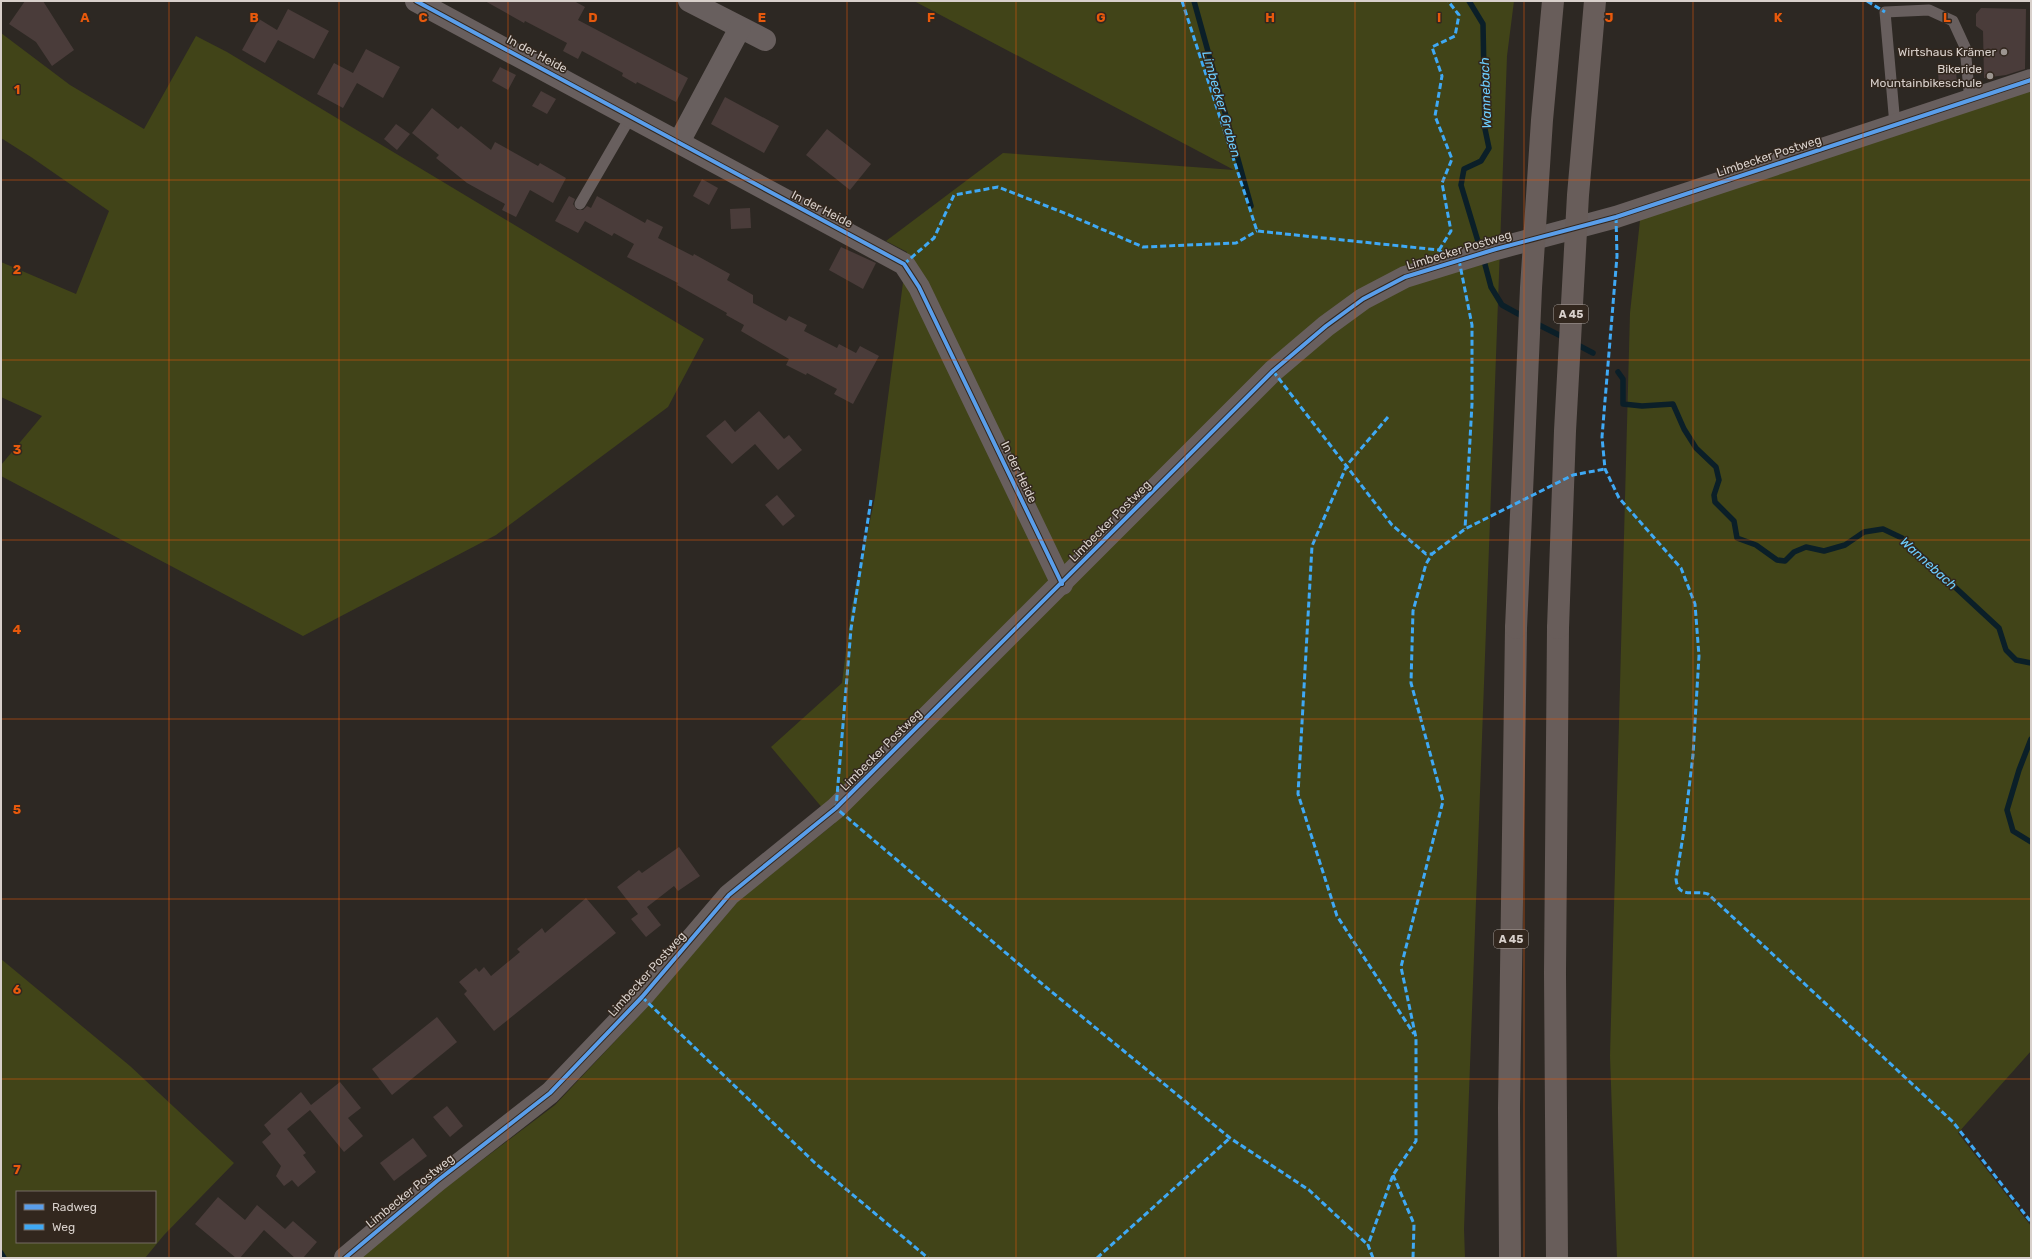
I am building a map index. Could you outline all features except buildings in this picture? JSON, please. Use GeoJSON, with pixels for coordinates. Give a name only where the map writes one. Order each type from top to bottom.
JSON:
{"type":"FeatureCollection","features":[{"type":"Feature","properties":{"kind":"highway","name":"A 45"},"geometry":{"type":"LineString","coordinates":[[1510,1258],[1509,1108],[1516,628],[1530,288],[1542,120],[1553,1]]}},
{"type":"Feature","properties":{"kind":"highway","name":"A 45"},"geometry":{"type":"LineString","coordinates":[[1557,1258],[1555,974],[1558,628],[1565,431],[1578,195],[1596,1]]}},
{"type":"Feature","properties":{"kind":"street","name":"In der Heide"},"geometry":{"type":"LineString","coordinates":[[416,1],[679,142],[764,190],[904,264],[920,287],[1062,584]]}},
{"type":"Feature","properties":{"kind":"street"},"geometry":{"type":"LineString","coordinates":[[689,1],[766,40]]}},
{"type":"Feature","properties":{"kind":"street"},"geometry":{"type":"LineString","coordinates":[[679,142],[740,28]]}},
{"type":"Feature","properties":{"kind":"street","name":"Limbecker Postweg"},"geometry":{"type":"LineString","coordinates":[[345,1258],[437,1181],[550,1093],[642,997],[729,895],[836,808],[1062,584],[1273,371],[1326,326],[1364,299],[1384,287],[1406,277],[1496,249],[1616,217],[2031,80]]}},
{"type":"Feature","properties":{"kind":"lane"},"geometry":{"type":"LineString","coordinates":[[1895,126],[1885,12],[1929,10],[1953,21],[1965,47],[1970,101]]}},
{"type":"Feature","properties":{"kind":"lane"},"geometry":{"type":"LineString","coordinates":[[580,204],[631,116]]}},
{"type":"Feature","properties":{"kind":"green space"},"geometry":{"type":"Polygon","coordinates":[[[914,1],[1514,1],[1507,56],[1464,1229],[1465,1258],[352,1258],[555,1105],[650,1004],[737,902],[835,823],[771,747],[842,683],[851,610],[875,497],[907,252],[886,241],[1003,153],[1234,170],[914,1]]]}},
{"type":"Feature","properties":{"kind":"green space"},"geometry":{"type":"Polygon","coordinates":[[[1,33],[70,85],[144,129],[196,36],[227,52],[704,339],[668,407],[496,535],[303,636],[1,476],[1,465],[42,416],[1,397],[1,262],[76,294],[109,211],[1,138],[1,33]]]}},
{"type":"Feature","properties":{"kind":"green space"},"geometry":{"type":"Polygon","coordinates":[[[2031,80],[2031,1051],[1958,1133],[2031,1226],[2031,1258],[1617,1258],[1610,1056],[1630,313],[1641,211],[2031,80]]]}},
{"type":"Feature","properties":{"kind":"green space"},"geometry":{"type":"Polygon","coordinates":[[[1,959],[130,1066],[234,1163],[164,1235],[145,1258],[1,1258],[1,959]]]}},
{"type":"Feature","properties":{"kind":"waterway","name":"Limbecker Graben"},"geometry":{"type":"LineString","coordinates":[[1194,1],[1251,206]]}},
{"type":"Feature","properties":{"kind":"waterway","name":"Wannebach"},"geometry":{"type":"LineString","coordinates":[[1469,1],[1483,24],[1485,129],[1489,148],[1481,161],[1464,169],[1461,185],[1480,248]]}},
{"type":"Feature","properties":{"kind":"waterway","name":"Wannebach"},"geometry":{"type":"LineString","coordinates":[[1483,257],[1491,287],[1502,305],[1524,317]]}},
{"type":"Feature","properties":{"kind":"waterway","name":"Wannebach"},"geometry":{"type":"LineString","coordinates":[[1535,323],[1565,338]]}},
{"type":"Feature","properties":{"kind":"waterway","name":"Wannebach"},"geometry":{"type":"LineString","coordinates":[[1574,343],[1593,353]]}},
{"type":"Feature","properties":{"kind":"waterway","name":"Wannebach"},"geometry":{"type":"LineString","coordinates":[[1618,372],[1623,379],[1623,404],[1642,406],[1673,404],[1684,429],[1696,448],[1716,467],[1719,480],[1714,495],[1715,502],[1734,521],[1737,538],[1756,545],[1777,560],[1785,561],[1794,552],[1806,547],[1824,551],[1845,545],[1864,532],[1883,529],[1902,538],[1999,628],[2006,650],[2016,660],[2031,663]]}},
{"type":"Feature","properties":{"kind":"waterway","name":"Wannebach"},"geometry":{"type":"LineString","coordinates":[[2031,739],[2019,770],[2007,810],[2013,831],[2031,842]]}},
{"type":"Feature","properties":{"kind":"waterway"},"geometry":{"type":"LineString","coordinates":[[1,1253],[4,1258]]}},
{"type":"Feature","properties":{"kind":"marked path"},"geometry":{"type":"LineString","coordinates":[[1182,1],[1257,231],[1439,250],[1454,262]]}},
{"type":"Feature","properties":{"kind":"marked path"},"geometry":{"type":"LineString","coordinates":[[1439,250],[1451,231],[1442,183],[1452,159],[1435,116],[1442,76],[1432,47],[1455,36],[1459,15],[1448,1]]}},
{"type":"Feature","properties":{"kind":"marked path"},"geometry":{"type":"LineString","coordinates":[[1867,1],[1885,12]]}},
{"type":"Feature","properties":{"kind":"marked path"},"geometry":{"type":"LineString","coordinates":[[904,264],[934,238],[954,195],[998,187],[1067,214],[1143,247],[1236,243],[1257,231]]}},
{"type":"Feature","properties":{"kind":"marked path"},"geometry":{"type":"LineString","coordinates":[[1616,217],[1617,256],[1602,437],[1605,469],[1619,498],[1681,568],[1695,604],[1699,656],[1693,755],[1684,830],[1676,879],[1677,885],[1683,891],[1708,894],[1953,1122],[2031,1222]]}},
{"type":"Feature","properties":{"kind":"marked path"},"geometry":{"type":"LineString","coordinates":[[1459,260],[1472,325],[1472,404],[1465,529]]}},
{"type":"Feature","properties":{"kind":"marked path"},"geometry":{"type":"LineString","coordinates":[[1273,371],[1392,525],[1426,554],[1432,554]]}},
{"type":"Feature","properties":{"kind":"marked path"},"geometry":{"type":"LineString","coordinates":[[1388,417],[1347,465],[1312,546],[1298,794],[1337,916],[1414,1034]]}},
{"type":"Feature","properties":{"kind":"marked path"},"geometry":{"type":"LineString","coordinates":[[1373,1258],[1368,1245],[1393,1175],[1416,1141],[1416,1038],[1401,967],[1443,801],[1411,683],[1413,611],[1426,564],[1432,554],[1465,529],[1573,475],[1605,469]]}},
{"type":"Feature","properties":{"kind":"marked path"},"geometry":{"type":"LineString","coordinates":[[871,500],[851,629],[836,808],[1047,988],[1230,1138],[1309,1190],[1368,1245]]}},
{"type":"Feature","properties":{"kind":"marked path"},"geometry":{"type":"LineString","coordinates":[[642,997],[815,1163],[928,1258]]}},
{"type":"Feature","properties":{"kind":"marked path"},"geometry":{"type":"LineString","coordinates":[[1097,1258],[1230,1138]]}},
{"type":"Feature","properties":{"kind":"marked path"},"geometry":{"type":"LineString","coordinates":[[1393,1175],[1414,1224],[1413,1258]]}},
{"type":"Feature","properties":{"kind":"cycle path"},"geometry":{"type":"LineString","coordinates":[[416,1],[904,264],[919,287],[1062,584]]}},
{"type":"Feature","properties":{"kind":"cycle path"},"geometry":{"type":"LineString","coordinates":[[345,1258],[437,1181],[550,1093],[642,997],[729,895],[836,808],[1273,371],[1326,326],[1363,299],[1405,277],[1496,249],[1616,217],[2031,80]]}},
{"type":"Feature","properties":{"kind":"place","name":"Wirtshaus Krämer"},"geometry":{"type":"Point","coordinates":[2004,52]}},
{"type":"Feature","properties":{"kind":"place","name":"Bikeride Mountainbikeschule"},"geometry":{"type":"Point","coordinates":[1990,76]}}]}
